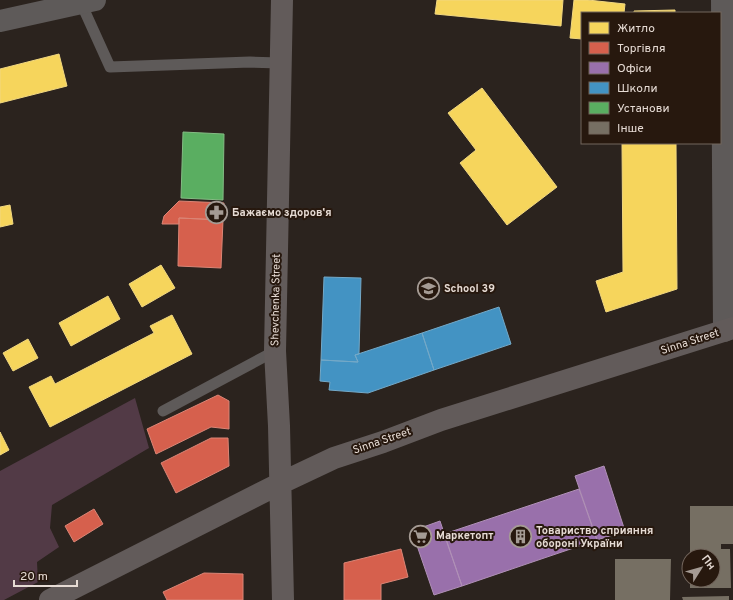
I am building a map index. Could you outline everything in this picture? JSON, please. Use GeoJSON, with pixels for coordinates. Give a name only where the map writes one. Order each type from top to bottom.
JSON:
{"type":"FeatureCollection","features":[{"type":"Feature","properties":{"kind":"main road","name":"Shevchenka Street"},"geometry":{"type":"LineString","coordinates":[[282,0],[275,351],[281,483],[283,600]]}},
{"type":"Feature","properties":{"kind":"main road","name":"Sinna Street"},"geometry":{"type":"LineString","coordinates":[[50,600],[281,483],[334,458],[383,442],[441,420],[728,329]]}},
{"type":"Feature","properties":{"kind":"street"},"geometry":{"type":"LineString","coordinates":[[722,0],[728,329]]}},
{"type":"Feature","properties":{"kind":"street"},"geometry":{"type":"LineString","coordinates":[[0,22],[88,1]]}},
{"type":"Feature","properties":{"kind":"lane"},"geometry":{"type":"LineString","coordinates":[[88,1],[110,67],[250,62],[280,63]]}},
{"type":"Feature","properties":{"kind":"lane"},"geometry":{"type":"LineString","coordinates":[[162,411],[275,351]]}},
{"type":"Feature","properties":{"kind":"shaded area"},"geometry":{"type":"Polygon","coordinates":[[[135,398],[149,448],[52,505],[50,528],[59,547],[37,562],[38,582],[4,600],[0,600],[0,471],[135,398]]]}},
{"type":"Feature","properties":{"kind":"building: Житло"},"geometry":{"type":"Polygon","coordinates":[[[437,0],[563,0],[561,26],[435,14],[437,0]]]}},
{"type":"Feature","properties":{"kind":"building: Житло"},"geometry":{"type":"Polygon","coordinates":[[[574,0],[625,4],[624,12],[581,12],[581,39],[570,38],[574,0]]]}},
{"type":"Feature","properties":{"kind":"building: Житло"},"geometry":{"type":"Polygon","coordinates":[[[675,10],[675,12],[634,12],[675,10]]]}},
{"type":"Feature","properties":{"kind":"building: Житло"},"geometry":{"type":"Polygon","coordinates":[[[59,54],[67,86],[0,103],[0,69],[59,54]]]}},
{"type":"Feature","properties":{"kind":"building: Житло"},"geometry":{"type":"Polygon","coordinates":[[[482,88],[557,187],[507,225],[460,163],[476,150],[448,113],[482,88]]]}},
{"type":"Feature","properties":{"kind":"building: Житло"},"geometry":{"type":"Polygon","coordinates":[[[622,144],[676,144],[677,289],[606,312],[596,281],[623,272],[622,144]]]}},
{"type":"Feature","properties":{"kind":"building: Житло"},"geometry":{"type":"Polygon","coordinates":[[[10,205],[13,224],[0,227],[0,207],[10,205]]]}},
{"type":"Feature","properties":{"kind":"building: Житло"},"geometry":{"type":"Polygon","coordinates":[[[161,265],[175,288],[142,307],[129,284],[161,265]]]}},
{"type":"Feature","properties":{"kind":"building: Житло"},"geometry":{"type":"Polygon","coordinates":[[[108,296],[120,319],[71,346],[59,323],[108,296]]]}},
{"type":"Feature","properties":{"kind":"building: Житло"},"geometry":{"type":"Polygon","coordinates":[[[172,315],[192,354],[50,427],[29,387],[51,376],[55,384],[154,333],[150,326],[172,315]]]}},
{"type":"Feature","properties":{"kind":"building: Житло"},"geometry":{"type":"Polygon","coordinates":[[[28,339],[38,358],[13,371],[3,353],[28,339]]]}},
{"type":"Feature","properties":{"kind":"building: Житло"},"geometry":{"type":"Polygon","coordinates":[[[0,432],[9,450],[0,455],[0,432]]]}},
{"type":"Feature","properties":{"kind":"building: Торгівля"},"geometry":{"type":"Polygon","coordinates":[[[179,201],[224,203],[223,220],[179,218],[179,224],[162,224],[164,216],[179,201]]]}},
{"type":"Feature","properties":{"kind":"building: Торгівля"},"geometry":{"type":"Polygon","coordinates":[[[179,218],[223,220],[221,268],[178,266],[179,218]]]}},
{"type":"Feature","properties":{"kind":"building: Торгівля"},"geometry":{"type":"Polygon","coordinates":[[[218,395],[229,401],[229,429],[211,427],[156,454],[147,429],[218,395]]]}},
{"type":"Feature","properties":{"kind":"building: Торгівля"},"geometry":{"type":"Polygon","coordinates":[[[211,438],[228,438],[229,466],[176,493],[161,463],[211,438]]]}},
{"type":"Feature","properties":{"kind":"building: Торгівля"},"geometry":{"type":"Polygon","coordinates":[[[94,509],[103,524],[74,542],[65,526],[94,509]]]}},
{"type":"Feature","properties":{"kind":"building: Торгівля"},"geometry":{"type":"Polygon","coordinates":[[[401,549],[408,577],[381,584],[381,600],[344,600],[344,563],[401,549]]]}},
{"type":"Feature","properties":{"kind":"building: Торгівля"},"geometry":{"type":"Polygon","coordinates":[[[204,573],[243,574],[243,600],[167,600],[163,592],[204,573]]]}},
{"type":"Feature","properties":{"kind":"building: Офіси"},"geometry":{"type":"Polygon","coordinates":[[[604,466],[625,531],[597,540],[575,476],[604,466]]]}},
{"type":"Feature","properties":{"kind":"building: Офіси","name":"Товариство сприяння обороні України"},"geometry":{"type":"Polygon","coordinates":[[[579,489],[597,540],[462,586],[444,534],[579,489]]]}},
{"type":"Feature","properties":{"kind":"building: Офіси"},"geometry":{"type":"Polygon","coordinates":[[[440,521],[462,586],[434,595],[412,531],[440,521]]]}},
{"type":"Feature","properties":{"kind":"building: Школи"},"geometry":{"type":"Polygon","coordinates":[[[324,277],[361,278],[359,354],[355,355],[358,362],[321,360],[324,277]]]}},
{"type":"Feature","properties":{"kind":"building: Школи"},"geometry":{"type":"Polygon","coordinates":[[[499,307],[511,344],[434,370],[422,333],[499,307]]]}},
{"type":"Feature","properties":{"kind":"building: Школи"},"geometry":{"type":"Polygon","coordinates":[[[422,333],[434,370],[368,393],[329,390],[330,382],[320,381],[321,360],[358,362],[355,355],[422,333]]]}},
{"type":"Feature","properties":{"kind":"building: Установи"},"geometry":{"type":"Polygon","coordinates":[[[183,132],[224,134],[223,200],[181,198],[183,132]]]}},
{"type":"Feature","properties":{"kind":"building: Інше"},"geometry":{"type":"Polygon","coordinates":[[[690,506],[733,506],[733,544],[721,544],[721,548],[690,548],[690,506]]]}},
{"type":"Feature","properties":{"kind":"building: Інше"},"geometry":{"type":"Polygon","coordinates":[[[721,549],[730,549],[731,588],[721,588],[721,549]]]}},
{"type":"Feature","properties":{"kind":"building: Інше"},"geometry":{"type":"Polygon","coordinates":[[[615,559],[671,559],[670,600],[615,600],[615,559]]]}},
{"type":"Feature","properties":{"kind":"building: Інше"},"geometry":{"type":"Polygon","coordinates":[[[729,596],[729,600],[683,600],[682,597],[729,596]]]}},
{"type":"Feature","properties":{"kind":"place","name":"Бажаємо здоровʼя"},"geometry":{"type":"Point","coordinates":[217,213]}},
{"type":"Feature","properties":{"kind":"place","name":"School 39"},"geometry":{"type":"Point","coordinates":[428,289]}},
{"type":"Feature","properties":{"kind":"place","name":"Маркетопт"},"geometry":{"type":"Point","coordinates":[420,536]}},
{"type":"Feature","properties":{"kind":"place","name":"Товариство сприяння обороні України"},"geometry":{"type":"Point","coordinates":[521,537]}}]}
